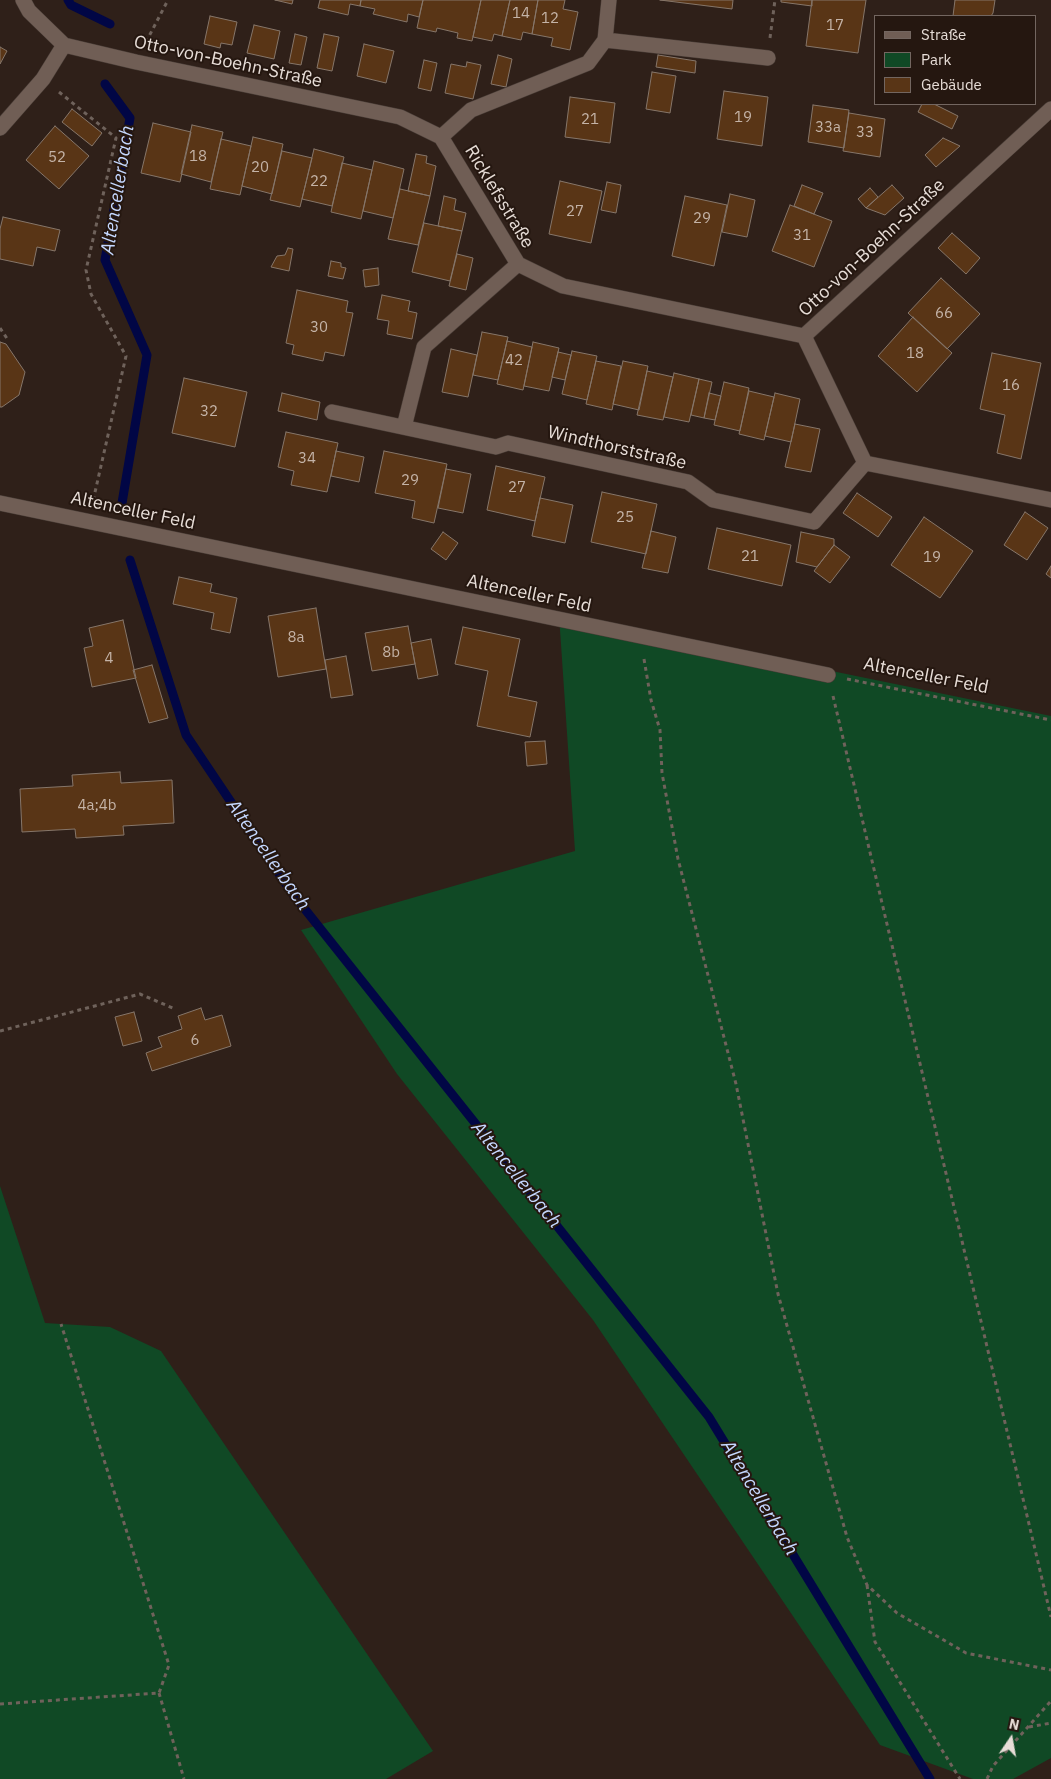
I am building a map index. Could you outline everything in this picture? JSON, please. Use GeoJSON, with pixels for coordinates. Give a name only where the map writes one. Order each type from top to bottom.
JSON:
{"type":"FeatureCollection","features":[{"type":"Feature","properties":{"kind":"street"},"geometry":{"type":"LineString","coordinates":[[0,128],[43,79],[64,46],[28,11],[23,0]]}},
{"type":"Feature","properties":{"kind":"street"},"geometry":{"type":"LineString","coordinates":[[609,0],[605,40],[768,58]]}},
{"type":"Feature","properties":{"kind":"street","name":"Ricklefsstraße"},"geometry":{"type":"LineString","coordinates":[[404,427],[424,347],[518,264],[441,137],[471,110],[588,63],[605,40]]}},
{"type":"Feature","properties":{"kind":"street","name":"Otto-von-Boehn-Straße"},"geometry":{"type":"LineString","coordinates":[[64,46],[400,116],[441,137]]}},
{"type":"Feature","properties":{"kind":"street","name":"Otto-von-Boehn-Straße"},"geometry":{"type":"LineString","coordinates":[[518,264],[563,286],[804,336],[1051,109]]}},
{"type":"Feature","properties":{"kind":"street"},"geometry":{"type":"LineString","coordinates":[[804,336],[865,463],[1051,500]]}},
{"type":"Feature","properties":{"kind":"street","name":"Windthorststraße"},"geometry":{"type":"LineString","coordinates":[[332,412],[496,447],[508,443],[688,482],[712,500],[814,522],[865,463]]}},
{"type":"Feature","properties":{"kind":"street","name":"Altenceller Feld"},"geometry":{"type":"LineString","coordinates":[[0,502],[828,675]]}},
{"type":"Feature","properties":{"kind":"path"},"geometry":{"type":"LineString","coordinates":[[136,62],[168,0]]}},
{"type":"Feature","properties":{"kind":"path"},"geometry":{"type":"LineString","coordinates":[[768,58],[775,0]]}},
{"type":"Feature","properties":{"kind":"path"},"geometry":{"type":"LineString","coordinates":[[43,79],[116,138],[86,270],[91,294],[126,356],[89,521]]}},
{"type":"Feature","properties":{"kind":"path"},"geometry":{"type":"LineString","coordinates":[[0,328],[8,340]]}},
{"type":"Feature","properties":{"kind":"path"},"geometry":{"type":"LineString","coordinates":[[640,636],[651,700],[660,730],[662,774],[678,858],[736,1084],[778,1294],[847,1538],[867,1585],[875,1642],[960,1779]]}},
{"type":"Feature","properties":{"kind":"path"},"geometry":{"type":"LineString","coordinates":[[828,675],[1051,1617]]}},
{"type":"Feature","properties":{"kind":"path","name":"Altenceller Feld"},"geometry":{"type":"LineString","coordinates":[[828,675],[1051,720]]}},
{"type":"Feature","properties":{"kind":"path"},"geometry":{"type":"LineString","coordinates":[[0,1031],[140,994],[175,1009]]}},
{"type":"Feature","properties":{"kind":"path"},"geometry":{"type":"LineString","coordinates":[[61,1324],[169,1665],[158,1694],[184,1779]]}},
{"type":"Feature","properties":{"kind":"path"},"geometry":{"type":"LineString","coordinates":[[867,1585],[897,1613],[966,1653],[1051,1670]]}},
{"type":"Feature","properties":{"kind":"path"},"geometry":{"type":"LineString","coordinates":[[0,1704],[158,1694]]}},
{"type":"Feature","properties":{"kind":"path"},"geometry":{"type":"LineString","coordinates":[[987,1779],[993,1766],[1051,1701]]}},
{"type":"Feature","properties":{"kind":"path"},"geometry":{"type":"LineString","coordinates":[[1029,1727],[1051,1723]]}},
{"type":"Feature","properties":{"kind":"green space"},"geometry":{"type":"Polygon","coordinates":[[[559,615],[1051,716],[1051,1758],[1013,1779],[973,1779],[880,1745],[593,1320],[397,1074],[301,930],[575,851],[559,615]]]}},
{"type":"Feature","properties":{"kind":"green space"},"geometry":{"type":"Polygon","coordinates":[[[0,1186],[45,1323],[110,1327],[161,1351],[433,1751],[386,1779],[0,1779],[0,1186]]]}},
{"type":"Feature","properties":{"kind":"building"},"geometry":{"type":"Polygon","coordinates":[[[275,0],[293,0],[292,4],[275,0]]]}},
{"type":"Feature","properties":{"kind":"building"},"geometry":{"type":"Polygon","coordinates":[[[320,0],[361,0],[360,6],[350,4],[348,15],[318,8],[320,0]]]}},
{"type":"Feature","properties":{"kind":"building"},"geometry":{"type":"Polygon","coordinates":[[[361,0],[423,0],[419,17],[408,14],[407,22],[373,14],[375,9],[360,6],[361,0]]]}},
{"type":"Feature","properties":{"kind":"building"},"geometry":{"type":"Polygon","coordinates":[[[423,0],[481,0],[472,41],[457,38],[458,33],[437,28],[436,32],[417,28],[423,0]]]}},
{"type":"Feature","properties":{"kind":"building"},"geometry":{"type":"Polygon","coordinates":[[[481,0],[510,0],[502,36],[494,34],[492,41],[473,37],[481,0]]]}},
{"type":"Feature","properties":{"kind":"building"},"geometry":{"type":"Polygon","coordinates":[[[510,0],[538,0],[532,34],[523,32],[521,40],[502,36],[510,0]]]}},
{"type":"Feature","properties":{"kind":"building"},"geometry":{"type":"Polygon","coordinates":[[[538,0],[565,0],[563,9],[578,12],[570,50],[551,46],[553,38],[532,34],[538,0]]]}},
{"type":"Feature","properties":{"kind":"building"},"geometry":{"type":"Polygon","coordinates":[[[660,0],[733,0],[732,9],[660,0]]]}},
{"type":"Feature","properties":{"kind":"building"},"geometry":{"type":"Polygon","coordinates":[[[781,0],[812,0],[812,6],[781,2],[781,0]]]}},
{"type":"Feature","properties":{"kind":"building"},"geometry":{"type":"Polygon","coordinates":[[[812,0],[866,0],[858,53],[806,46],[812,0]]]}},
{"type":"Feature","properties":{"kind":"building"},"geometry":{"type":"Polygon","coordinates":[[[955,0],[995,0],[992,15],[953,15],[955,0]]]}},
{"type":"Feature","properties":{"kind":"building"},"geometry":{"type":"Polygon","coordinates":[[[210,16],[237,22],[232,45],[221,43],[220,48],[204,44],[210,16]]]}},
{"type":"Feature","properties":{"kind":"building"},"geometry":{"type":"Polygon","coordinates":[[[254,25],[280,31],[274,59],[247,53],[254,25]]]}},
{"type":"Feature","properties":{"kind":"building"},"geometry":{"type":"Polygon","coordinates":[[[295,34],[307,37],[301,65],[289,63],[295,34]]]}},
{"type":"Feature","properties":{"kind":"building"},"geometry":{"type":"Polygon","coordinates":[[[324,34],[339,37],[332,71],[317,68],[324,34]]]}},
{"type":"Feature","properties":{"kind":"building"},"geometry":{"type":"Polygon","coordinates":[[[364,44],[394,51],[386,83],[357,76],[364,44]]]}},
{"type":"Feature","properties":{"kind":"building"},"geometry":{"type":"Polygon","coordinates":[[[0,47],[7,51],[0,64],[0,47]]]}},
{"type":"Feature","properties":{"kind":"building"},"geometry":{"type":"Polygon","coordinates":[[[498,55],[512,59],[506,87],[491,84],[498,55]]]}},
{"type":"Feature","properties":{"kind":"building"},"geometry":{"type":"Polygon","coordinates":[[[658,55],[696,61],[695,73],[656,67],[658,55]]]}},
{"type":"Feature","properties":{"kind":"building"},"geometry":{"type":"Polygon","coordinates":[[[424,60],[437,63],[431,91],[418,88],[424,60]]]}},
{"type":"Feature","properties":{"kind":"building"},"geometry":{"type":"Polygon","coordinates":[[[467,62],[481,65],[473,99],[445,93],[451,64],[466,67],[467,62]]]}},
{"type":"Feature","properties":{"kind":"building"},"geometry":{"type":"Polygon","coordinates":[[[652,72],[676,76],[670,113],[646,109],[652,72]]]}},
{"type":"Feature","properties":{"kind":"building"},"geometry":{"type":"Polygon","coordinates":[[[724,91],[768,97],[762,146],[717,139],[724,91]]]}},
{"type":"Feature","properties":{"kind":"building"},"geometry":{"type":"Polygon","coordinates":[[[570,97],[615,103],[610,143],[565,137],[570,97]]]}},
{"type":"Feature","properties":{"kind":"building"},"geometry":{"type":"Polygon","coordinates":[[[813,105],[849,110],[844,148],[808,142],[813,105]]]}},
{"type":"Feature","properties":{"kind":"building"},"geometry":{"type":"Polygon","coordinates":[[[922,105],[936,105],[958,116],[952,129],[918,112],[922,105]]]}},
{"type":"Feature","properties":{"kind":"building"},"geometry":{"type":"Polygon","coordinates":[[[72,109],[102,133],[92,146],[62,122],[72,109]]]}},
{"type":"Feature","properties":{"kind":"building"},"geometry":{"type":"Polygon","coordinates":[[[849,113],[885,119],[880,157],[843,151],[849,113]]]}},
{"type":"Feature","properties":{"kind":"building"},"geometry":{"type":"Polygon","coordinates":[[[153,123],[191,132],[180,182],[141,173],[153,123]]]}},
{"type":"Feature","properties":{"kind":"building"},"geometry":{"type":"Polygon","coordinates":[[[192,125],[223,132],[211,182],[181,174],[192,125]]]}},
{"type":"Feature","properties":{"kind":"building"},"geometry":{"type":"Polygon","coordinates":[[[55,126],[89,156],[59,189],[26,160],[55,126]]]}},
{"type":"Feature","properties":{"kind":"building"},"geometry":{"type":"Polygon","coordinates":[[[253,137],[283,144],[272,194],[242,186],[253,137]]]}},
{"type":"Feature","properties":{"kind":"building"},"geometry":{"type":"Polygon","coordinates":[[[943,138],[960,146],[936,167],[925,155],[943,138]]]}},
{"type":"Feature","properties":{"kind":"building"},"geometry":{"type":"Polygon","coordinates":[[[221,139],[251,146],[240,195],[210,189],[221,139]]]}},
{"type":"Feature","properties":{"kind":"building"},"geometry":{"type":"Polygon","coordinates":[[[314,149],[344,157],[332,206],[302,199],[314,149]]]}},
{"type":"Feature","properties":{"kind":"building"},"geometry":{"type":"Polygon","coordinates":[[[282,151],[312,158],[300,207],[270,200],[282,151]]]}},
{"type":"Feature","properties":{"kind":"building"},"geometry":{"type":"Polygon","coordinates":[[[416,154],[427,156],[426,163],[436,166],[430,196],[408,191],[416,154]]]}},
{"type":"Feature","properties":{"kind":"building"},"geometry":{"type":"Polygon","coordinates":[[[374,161],[404,169],[393,218],[363,211],[374,161]]]}},
{"type":"Feature","properties":{"kind":"building"},"geometry":{"type":"Polygon","coordinates":[[[342,163],[372,170],[361,219],[331,212],[342,163]]]}},
{"type":"Feature","properties":{"kind":"building"},"geometry":{"type":"Polygon","coordinates":[[[560,181],[602,191],[591,243],[549,234],[560,181]]]}},
{"type":"Feature","properties":{"kind":"building"},"geometry":{"type":"Polygon","coordinates":[[[607,182],[621,185],[616,213],[601,210],[607,182]]]}},
{"type":"Feature","properties":{"kind":"building"},"geometry":{"type":"Polygon","coordinates":[[[802,185],[823,193],[814,214],[794,206],[802,185]]]}},
{"type":"Feature","properties":{"kind":"building"},"geometry":{"type":"Polygon","coordinates":[[[892,185],[904,198],[885,215],[866,208],[892,185]]]}},
{"type":"Feature","properties":{"kind":"building"},"geometry":{"type":"Polygon","coordinates":[[[870,188],[878,197],[866,208],[858,199],[870,188]]]}},
{"type":"Feature","properties":{"kind":"building"},"geometry":{"type":"Polygon","coordinates":[[[400,189],[430,196],[418,245],[388,239],[400,189]]]}},
{"type":"Feature","properties":{"kind":"building"},"geometry":{"type":"Polygon","coordinates":[[[730,194],[755,200],[747,237],[722,232],[730,194]]]}},
{"type":"Feature","properties":{"kind":"building"},"geometry":{"type":"Polygon","coordinates":[[[444,196],[456,199],[454,210],[466,213],[462,231],[438,226],[444,196]]]}},
{"type":"Feature","properties":{"kind":"building"},"geometry":{"type":"Polygon","coordinates":[[[685,196],[727,205],[714,266],[672,256],[685,196]]]}},
{"type":"Feature","properties":{"kind":"building"},"geometry":{"type":"Polygon","coordinates":[[[790,205],[832,221],[814,267],[772,251],[790,205]]]}},
{"type":"Feature","properties":{"kind":"building"},"geometry":{"type":"Polygon","coordinates":[[[3,217],[60,230],[55,251],[37,247],[33,266],[0,259],[0,229],[3,217]]]}},
{"type":"Feature","properties":{"kind":"building"},"geometry":{"type":"Polygon","coordinates":[[[424,223],[462,231],[450,281],[412,272],[424,223]]]}},
{"type":"Feature","properties":{"kind":"building"},"geometry":{"type":"Polygon","coordinates":[[[952,233],[980,258],[966,274],[938,248],[952,233]]]}},
{"type":"Feature","properties":{"kind":"building"},"geometry":{"type":"Polygon","coordinates":[[[288,248],[293,249],[289,271],[271,267],[277,256],[285,255],[288,248]]]}},
{"type":"Feature","properties":{"kind":"building"},"geometry":{"type":"Polygon","coordinates":[[[457,254],[473,258],[466,290],[449,286],[457,254]]]}},
{"type":"Feature","properties":{"kind":"building"},"geometry":{"type":"Polygon","coordinates":[[[331,261],[341,263],[341,267],[346,268],[343,279],[328,276],[331,261]]]}},
{"type":"Feature","properties":{"kind":"building"},"geometry":{"type":"Polygon","coordinates":[[[378,268],[379,285],[365,287],[363,270],[378,268]]]}},
{"type":"Feature","properties":{"kind":"building"},"geometry":{"type":"Polygon","coordinates":[[[941,278],[980,314],[947,349],[908,313],[941,278]]]}},
{"type":"Feature","properties":{"kind":"building"},"geometry":{"type":"Polygon","coordinates":[[[297,290],[348,301],[346,312],[353,313],[344,356],[325,352],[323,361],[292,354],[294,345],[286,343],[297,290]]]}},
{"type":"Feature","properties":{"kind":"building"},"geometry":{"type":"Polygon","coordinates":[[[382,295],[410,301],[408,311],[417,313],[412,339],[387,334],[389,321],[377,319],[382,295]]]}},
{"type":"Feature","properties":{"kind":"building"},"geometry":{"type":"Polygon","coordinates":[[[913,317],[952,353],[917,392],[878,356],[913,317]]]}},
{"type":"Feature","properties":{"kind":"building"},"geometry":{"type":"Polygon","coordinates":[[[482,332],[508,337],[498,380],[473,375],[482,332]]]}},
{"type":"Feature","properties":{"kind":"building"},"geometry":{"type":"Polygon","coordinates":[[[507,341],[532,347],[523,390],[497,384],[507,341]]]}},
{"type":"Feature","properties":{"kind":"building"},"geometry":{"type":"Polygon","coordinates":[[[0,342],[6,344],[25,372],[19,395],[2,407],[0,407],[0,342]]]}},
{"type":"Feature","properties":{"kind":"building"},"geometry":{"type":"Polygon","coordinates":[[[533,342],[559,348],[549,391],[524,386],[533,342]]]}},
{"type":"Feature","properties":{"kind":"building"},"geometry":{"type":"Polygon","coordinates":[[[451,349],[477,355],[468,397],[442,392],[451,349]]]}},
{"type":"Feature","properties":{"kind":"building"},"geometry":{"type":"Polygon","coordinates":[[[572,351],[597,356],[587,400],[562,394],[572,351]]]}},
{"type":"Feature","properties":{"kind":"building"},"geometry":{"type":"Polygon","coordinates":[[[558,352],[571,355],[565,380],[552,377],[558,352]]]}},
{"type":"Feature","properties":{"kind":"building"},"geometry":{"type":"Polygon","coordinates":[[[992,353],[1041,363],[1021,459],[997,453],[1005,415],[980,409],[992,353]]]}},
{"type":"Feature","properties":{"kind":"building"},"geometry":{"type":"Polygon","coordinates":[[[596,361],[621,366],[612,410],[586,404],[596,361]]]}},
{"type":"Feature","properties":{"kind":"building"},"geometry":{"type":"Polygon","coordinates":[[[623,361],[648,366],[639,410],[613,404],[623,361]]]}},
{"type":"Feature","properties":{"kind":"building"},"geometry":{"type":"Polygon","coordinates":[[[647,371],[673,377],[663,420],[637,415],[647,371]]]}},
{"type":"Feature","properties":{"kind":"building"},"geometry":{"type":"Polygon","coordinates":[[[674,373],[699,379],[689,422],[664,417],[674,373]]]}},
{"type":"Feature","properties":{"kind":"building"},"geometry":{"type":"Polygon","coordinates":[[[184,378],[247,392],[235,447],[172,433],[184,378]]]}},
{"type":"Feature","properties":{"kind":"building"},"geometry":{"type":"Polygon","coordinates":[[[699,379],[712,382],[704,418],[691,415],[699,379]]]}},
{"type":"Feature","properties":{"kind":"building"},"geometry":{"type":"Polygon","coordinates":[[[724,382],[749,388],[740,431],[714,425],[724,382]]]}},
{"type":"Feature","properties":{"kind":"building"},"geometry":{"type":"Polygon","coordinates":[[[749,391],[774,397],[764,440],[739,434],[749,391]]]}},
{"type":"Feature","properties":{"kind":"building"},"geometry":{"type":"Polygon","coordinates":[[[282,393],[320,402],[317,420],[278,411],[282,393]]]}},
{"type":"Feature","properties":{"kind":"building"},"geometry":{"type":"Polygon","coordinates":[[[709,393],[721,396],[715,420],[704,418],[709,393]]]}},
{"type":"Feature","properties":{"kind":"building"},"geometry":{"type":"Polygon","coordinates":[[[775,393],[800,399],[791,442],[765,436],[775,393]]]}},
{"type":"Feature","properties":{"kind":"building"},"geometry":{"type":"Polygon","coordinates":[[[795,424],[820,429],[811,472],[785,467],[795,424]]]}},
{"type":"Feature","properties":{"kind":"building"},"geometry":{"type":"Polygon","coordinates":[[[286,432],[338,443],[327,492],[291,485],[294,471],[278,467],[286,432]]]}},
{"type":"Feature","properties":{"kind":"building"},"geometry":{"type":"Polygon","coordinates":[[[336,451],[364,457],[359,482],[331,476],[336,451]]]}},
{"type":"Feature","properties":{"kind":"building"},"geometry":{"type":"Polygon","coordinates":[[[384,451],[447,464],[434,523],[412,518],[415,501],[375,493],[384,451]]]}},
{"type":"Feature","properties":{"kind":"building"},"geometry":{"type":"Polygon","coordinates":[[[496,466],[545,477],[535,521],[487,510],[496,466]]]}},
{"type":"Feature","properties":{"kind":"building"},"geometry":{"type":"Polygon","coordinates":[[[446,469],[471,474],[463,513],[438,508],[446,469]]]}},
{"type":"Feature","properties":{"kind":"building"},"geometry":{"type":"Polygon","coordinates":[[[602,492],[657,504],[646,554],[591,542],[602,492]]]}},
{"type":"Feature","properties":{"kind":"building"},"geometry":{"type":"Polygon","coordinates":[[[857,493],[892,517],[878,537],[843,513],[857,493]]]}},
{"type":"Feature","properties":{"kind":"building"},"geometry":{"type":"Polygon","coordinates":[[[540,498],[573,505],[565,543],[532,536],[540,498]]]}},
{"type":"Feature","properties":{"kind":"building"},"geometry":{"type":"Polygon","coordinates":[[[1025,512],[1048,528],[1027,560],[1004,545],[1025,512]]]}},
{"type":"Feature","properties":{"kind":"building"},"geometry":{"type":"Polygon","coordinates":[[[924,517],[973,551],[940,598],[891,565],[924,517]]]}},
{"type":"Feature","properties":{"kind":"building"},"geometry":{"type":"Polygon","coordinates":[[[717,528],[791,545],[782,586],[708,569],[717,528]]]}},
{"type":"Feature","properties":{"kind":"building"},"geometry":{"type":"Polygon","coordinates":[[[651,531],[676,537],[668,573],[642,568],[651,531]]]}},
{"type":"Feature","properties":{"kind":"building"},"geometry":{"type":"Polygon","coordinates":[[[443,532],[458,543],[446,560],[431,549],[443,532]]]}},
{"type":"Feature","properties":{"kind":"building"},"geometry":{"type":"Polygon","coordinates":[[[801,532],[834,539],[834,545],[817,567],[796,562],[801,532]]]}},
{"type":"Feature","properties":{"kind":"building"},"geometry":{"type":"Polygon","coordinates":[[[834,545],[850,557],[830,583],[814,571],[834,545]]]}},
{"type":"Feature","properties":{"kind":"building"},"geometry":{"type":"Polygon","coordinates":[[[1051,566],[1051,578],[1046,574],[1051,566]]]}},
{"type":"Feature","properties":{"kind":"building"},"geometry":{"type":"Polygon","coordinates":[[[179,577],[212,584],[210,592],[237,598],[230,633],[211,629],[214,613],[173,604],[179,577]]]}},
{"type":"Feature","properties":{"kind":"building"},"geometry":{"type":"Polygon","coordinates":[[[316,608],[326,669],[278,677],[268,616],[316,608]]]}},
{"type":"Feature","properties":{"kind":"building"},"geometry":{"type":"Polygon","coordinates":[[[123,620],[136,678],[92,687],[84,648],[93,646],[89,628],[123,620]]]}},
{"type":"Feature","properties":{"kind":"building"},"geometry":{"type":"Polygon","coordinates":[[[408,626],[415,664],[372,671],[365,633],[408,626]]]}},
{"type":"Feature","properties":{"kind":"building"},"geometry":{"type":"Polygon","coordinates":[[[463,627],[520,639],[508,696],[537,702],[530,737],[477,726],[488,671],[455,664],[463,627]]]}},
{"type":"Feature","properties":{"kind":"building"},"geometry":{"type":"Polygon","coordinates":[[[431,639],[438,675],[418,679],[411,643],[431,639]]]}},
{"type":"Feature","properties":{"kind":"building"},"geometry":{"type":"Polygon","coordinates":[[[346,656],[353,695],[331,698],[325,660],[346,656]]]}},
{"type":"Feature","properties":{"kind":"building"},"geometry":{"type":"Polygon","coordinates":[[[152,665],[168,718],[149,723],[133,670],[152,665]]]}},
{"type":"Feature","properties":{"kind":"building"},"geometry":{"type":"Polygon","coordinates":[[[545,741],[547,764],[527,766],[525,742],[545,741]]]}},
{"type":"Feature","properties":{"kind":"building"},"geometry":{"type":"Polygon","coordinates":[[[120,772],[121,783],[172,780],[174,823],[123,826],[124,835],[76,838],[75,829],[22,832],[20,789],[73,786],[72,775],[120,772]]]}},
{"type":"Feature","properties":{"kind":"building"},"geometry":{"type":"Polygon","coordinates":[[[201,1008],[205,1020],[222,1015],[231,1046],[152,1071],[146,1053],[162,1047],[158,1037],[182,1029],[178,1016],[201,1008]]]}},
{"type":"Feature","properties":{"kind":"building"},"geometry":{"type":"Polygon","coordinates":[[[134,1012],[142,1041],[123,1046],[115,1017],[134,1012]]]}},
{"type":"Feature","properties":{"kind":"waterway","name":"Altencellerbach"},"geometry":{"type":"LineString","coordinates":[[68,0],[71,5],[110,24]]}},
{"type":"Feature","properties":{"kind":"waterway","name":"Altencellerbach"},"geometry":{"type":"LineString","coordinates":[[105,84],[130,118],[105,260],[147,355],[122,503]]}},
{"type":"Feature","properties":{"kind":"waterway","name":"Altencellerbach"},"geometry":{"type":"LineString","coordinates":[[130,560],[186,735],[292,893],[709,1417],[930,1779]]}}]}
